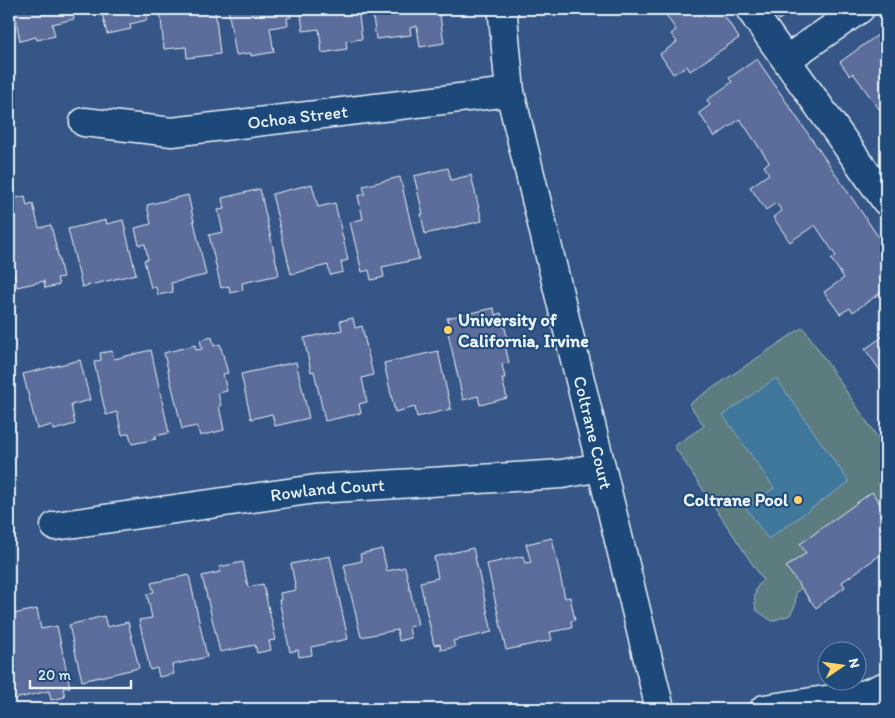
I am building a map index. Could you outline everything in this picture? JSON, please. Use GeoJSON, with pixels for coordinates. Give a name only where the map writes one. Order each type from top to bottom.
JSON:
{"type":"FeatureCollection","features":[{"type":"Feature","properties":{"kind":"street","name":"Coltrane Court"},"geometry":{"type":"LineString","coordinates":[[504,9],[503,16],[510,92],[660,709]]}},
{"type":"Feature","properties":{"kind":"street"},"geometry":{"type":"LineString","coordinates":[[750,9],[886,201]]}},
{"type":"Feature","properties":{"kind":"street"},"geometry":{"type":"LineString","coordinates":[[787,59],[860,9]]}},
{"type":"Feature","properties":{"kind":"street","name":"Ochoa Street"},"geometry":{"type":"LineString","coordinates":[[84,122],[172,132],[510,92]]}},
{"type":"Feature","properties":{"kind":"street","name":"Rowland Court"},"geometry":{"type":"LineString","coordinates":[[55,526],[316,489],[562,474],[601,467]]}},
{"type":"Feature","properties":{"kind":"street"},"geometry":{"type":"LineString","coordinates":[[764,709],[866,694],[886,686]]}},
{"type":"Feature","properties":{"kind":"shaded area","name":"University of California, Irvine"},"geometry":{"type":"Polygon","coordinates":[[[9,9],[886,9],[886,709],[9,709],[9,9]]]}},
{"type":"Feature","properties":{"kind":"shaded area","name":"Coltrane Pool"},"geometry":{"type":"Polygon","coordinates":[[[776,378],[849,482],[768,539],[746,508],[774,488],[723,415],[776,378]]]}},
{"type":"Feature","properties":{"kind":"green space","name":"Coltrane Pool"},"geometry":{"type":"Polygon","coordinates":[[[803,327],[886,450],[886,549],[810,601],[802,588],[796,592],[795,606],[790,615],[772,621],[756,610],[755,594],[757,586],[763,580],[674,446],[704,426],[689,404],[803,327]]]}},
{"type":"Feature","properties":{"kind":"building"},"geometry":{"type":"Polygon","coordinates":[[[14,9],[72,9],[74,19],[52,24],[55,36],[37,40],[36,37],[20,41],[14,9]]]}},
{"type":"Feature","properties":{"kind":"building"},"geometry":{"type":"Polygon","coordinates":[[[85,9],[101,9],[86,12],[85,9]]]}},
{"type":"Feature","properties":{"kind":"building"},"geometry":{"type":"Polygon","coordinates":[[[101,9],[145,9],[147,20],[130,24],[131,29],[107,34],[101,9]]]}},
{"type":"Feature","properties":{"kind":"building"},"geometry":{"type":"Polygon","coordinates":[[[160,9],[215,9],[220,54],[187,58],[186,47],[164,49],[160,9]]]}},
{"type":"Feature","properties":{"kind":"building"},"geometry":{"type":"Polygon","coordinates":[[[228,9],[289,9],[291,17],[287,18],[288,25],[270,28],[274,52],[251,56],[251,53],[236,55],[228,9]]]}},
{"type":"Feature","properties":{"kind":"building"},"geometry":{"type":"Polygon","coordinates":[[[304,9],[358,9],[362,39],[346,41],[347,49],[322,53],[319,29],[303,31],[301,14],[305,14],[304,9]]]}},
{"type":"Feature","properties":{"kind":"building"},"geometry":{"type":"Polygon","coordinates":[[[372,9],[439,9],[444,43],[420,47],[417,26],[410,28],[411,35],[376,39],[372,9]]]}},
{"type":"Feature","properties":{"kind":"building"},"geometry":{"type":"Polygon","coordinates":[[[662,9],[720,9],[739,38],[690,71],[687,66],[673,74],[660,54],[677,42],[671,34],[676,30],[662,9]]]}},
{"type":"Feature","properties":{"kind":"building"},"geometry":{"type":"Polygon","coordinates":[[[771,9],[794,9],[779,20],[771,9]]]}},
{"type":"Feature","properties":{"kind":"building"},"geometry":{"type":"Polygon","coordinates":[[[886,29],[886,111],[883,106],[879,109],[853,73],[850,76],[840,62],[886,29]]]}},
{"type":"Feature","properties":{"kind":"building"},"geometry":{"type":"Polygon","coordinates":[[[757,59],[886,248],[886,289],[853,312],[850,308],[840,314],[824,292],[844,278],[831,259],[836,256],[815,225],[790,242],[773,217],[782,211],[776,203],[766,210],[750,187],[769,174],[764,166],[769,162],[740,119],[715,137],[699,113],[710,105],[707,100],[732,82],[729,78],[757,59]]]}},
{"type":"Feature","properties":{"kind":"building"},"geometry":{"type":"Polygon","coordinates":[[[448,168],[451,180],[471,175],[482,221],[425,234],[421,214],[423,214],[414,176],[448,168]]]}},
{"type":"Feature","properties":{"kind":"building"},"geometry":{"type":"Polygon","coordinates":[[[400,177],[419,259],[382,267],[384,277],[371,280],[369,270],[362,272],[350,222],[363,219],[358,196],[365,194],[363,186],[400,177]]]}},
{"type":"Feature","properties":{"kind":"building"},"geometry":{"type":"Polygon","coordinates":[[[312,184],[318,207],[335,203],[348,260],[341,262],[343,272],[330,275],[328,265],[291,274],[272,194],[312,184]]]}},
{"type":"Feature","properties":{"kind":"building"},"geometry":{"type":"Polygon","coordinates":[[[260,189],[279,275],[242,283],[243,290],[230,293],[229,286],[221,288],[209,235],[223,232],[218,210],[224,209],[222,198],[260,189]]]}},
{"type":"Feature","properties":{"kind":"building"},"geometry":{"type":"Polygon","coordinates":[[[188,195],[206,275],[171,283],[173,292],[158,295],[156,287],[151,288],[144,260],[148,259],[145,244],[139,245],[135,228],[151,224],[147,205],[188,195]]]}},
{"type":"Feature","properties":{"kind":"building"},"geometry":{"type":"Polygon","coordinates":[[[25,196],[27,206],[33,204],[39,228],[51,225],[63,277],[57,278],[59,285],[45,288],[44,281],[17,287],[9,257],[9,200],[25,196]]]}},
{"type":"Feature","properties":{"kind":"building"},"geometry":{"type":"Polygon","coordinates":[[[106,220],[107,224],[123,220],[136,274],[82,287],[68,229],[106,220]]]}},
{"type":"Feature","properties":{"kind":"building"},"geometry":{"type":"Polygon","coordinates":[[[494,308],[495,315],[501,313],[509,344],[505,345],[509,363],[502,364],[505,378],[502,378],[507,398],[480,405],[478,396],[463,400],[447,328],[449,328],[447,318],[494,308]]]}},
{"type":"Feature","properties":{"kind":"building"},"geometry":{"type":"Polygon","coordinates":[[[353,318],[355,328],[362,326],[373,375],[362,378],[367,402],[359,404],[361,413],[325,421],[314,371],[311,372],[304,338],[342,330],[340,321],[353,318]]]}},
{"type":"Feature","properties":{"kind":"building"},"geometry":{"type":"Polygon","coordinates":[[[886,329],[886,370],[882,373],[865,349],[882,337],[879,334],[886,329]]]}},
{"type":"Feature","properties":{"kind":"building"},"geometry":{"type":"Polygon","coordinates":[[[212,337],[214,346],[220,344],[228,373],[223,374],[227,391],[218,393],[224,430],[200,436],[197,426],[182,429],[164,353],[195,345],[196,350],[202,349],[200,340],[212,337]]]}},
{"type":"Feature","properties":{"kind":"building"},"geometry":{"type":"Polygon","coordinates":[[[151,350],[169,433],[155,436],[156,439],[132,444],[129,433],[122,435],[117,412],[106,415],[94,362],[101,360],[100,353],[112,351],[114,359],[151,350]]]}},
{"type":"Feature","properties":{"kind":"building"},"geometry":{"type":"Polygon","coordinates":[[[438,351],[451,409],[417,417],[415,407],[395,412],[384,363],[438,351]]]}},
{"type":"Feature","properties":{"kind":"building"},"geometry":{"type":"Polygon","coordinates":[[[80,360],[90,400],[71,405],[75,424],[54,430],[52,425],[37,429],[23,374],[80,360]]]}},
{"type":"Feature","properties":{"kind":"building"},"geometry":{"type":"Polygon","coordinates":[[[296,362],[309,418],[275,426],[272,414],[251,419],[241,374],[296,362]]]}},
{"type":"Feature","properties":{"kind":"building"},"geometry":{"type":"Polygon","coordinates":[[[872,492],[886,513],[886,551],[842,582],[845,587],[816,608],[786,567],[806,553],[800,544],[872,492]]]}},
{"type":"Feature","properties":{"kind":"building"},"geometry":{"type":"Polygon","coordinates":[[[552,538],[565,598],[570,597],[575,620],[571,621],[572,628],[550,632],[552,640],[506,650],[487,564],[523,556],[525,563],[531,562],[526,544],[552,538]]]}},
{"type":"Feature","properties":{"kind":"building"},"geometry":{"type":"Polygon","coordinates":[[[473,548],[492,632],[453,641],[455,647],[441,650],[440,644],[434,645],[420,582],[438,578],[434,557],[473,548]]]}},
{"type":"Feature","properties":{"kind":"building"},"geometry":{"type":"Polygon","coordinates":[[[382,549],[387,571],[405,567],[418,625],[409,627],[411,638],[399,641],[397,630],[361,637],[344,565],[362,561],[360,554],[382,549]]]}},
{"type":"Feature","properties":{"kind":"building"},"geometry":{"type":"Polygon","coordinates":[[[330,556],[348,639],[311,647],[312,655],[299,657],[298,650],[290,652],[279,600],[281,600],[280,593],[296,590],[291,564],[330,556]]]}},
{"type":"Feature","properties":{"kind":"building"},"geometry":{"type":"Polygon","coordinates":[[[243,562],[248,587],[263,584],[276,640],[269,641],[271,650],[257,653],[255,645],[220,652],[202,576],[220,572],[219,567],[243,562]]]}},
{"type":"Feature","properties":{"kind":"building"},"geometry":{"type":"Polygon","coordinates":[[[189,575],[207,657],[172,665],[174,674],[159,677],[157,668],[150,670],[139,620],[152,618],[147,594],[154,592],[151,583],[189,575]]]}},
{"type":"Feature","properties":{"kind":"building"},"geometry":{"type":"Polygon","coordinates":[[[37,609],[41,629],[57,626],[70,687],[63,688],[65,697],[51,700],[49,691],[14,699],[9,677],[9,615],[37,609]]]}},
{"type":"Feature","properties":{"kind":"building"},"geometry":{"type":"Polygon","coordinates":[[[104,616],[107,627],[128,622],[139,668],[82,681],[69,625],[104,616]]]}},
{"type":"Feature","properties":{"kind":"place","name":"University of California, Irvine"},"geometry":{"type":"Point","coordinates":[448,330]}},
{"type":"Feature","properties":{"kind":"place","name":"Coltrane Pool"},"geometry":{"type":"Point","coordinates":[798,500]}}]}
